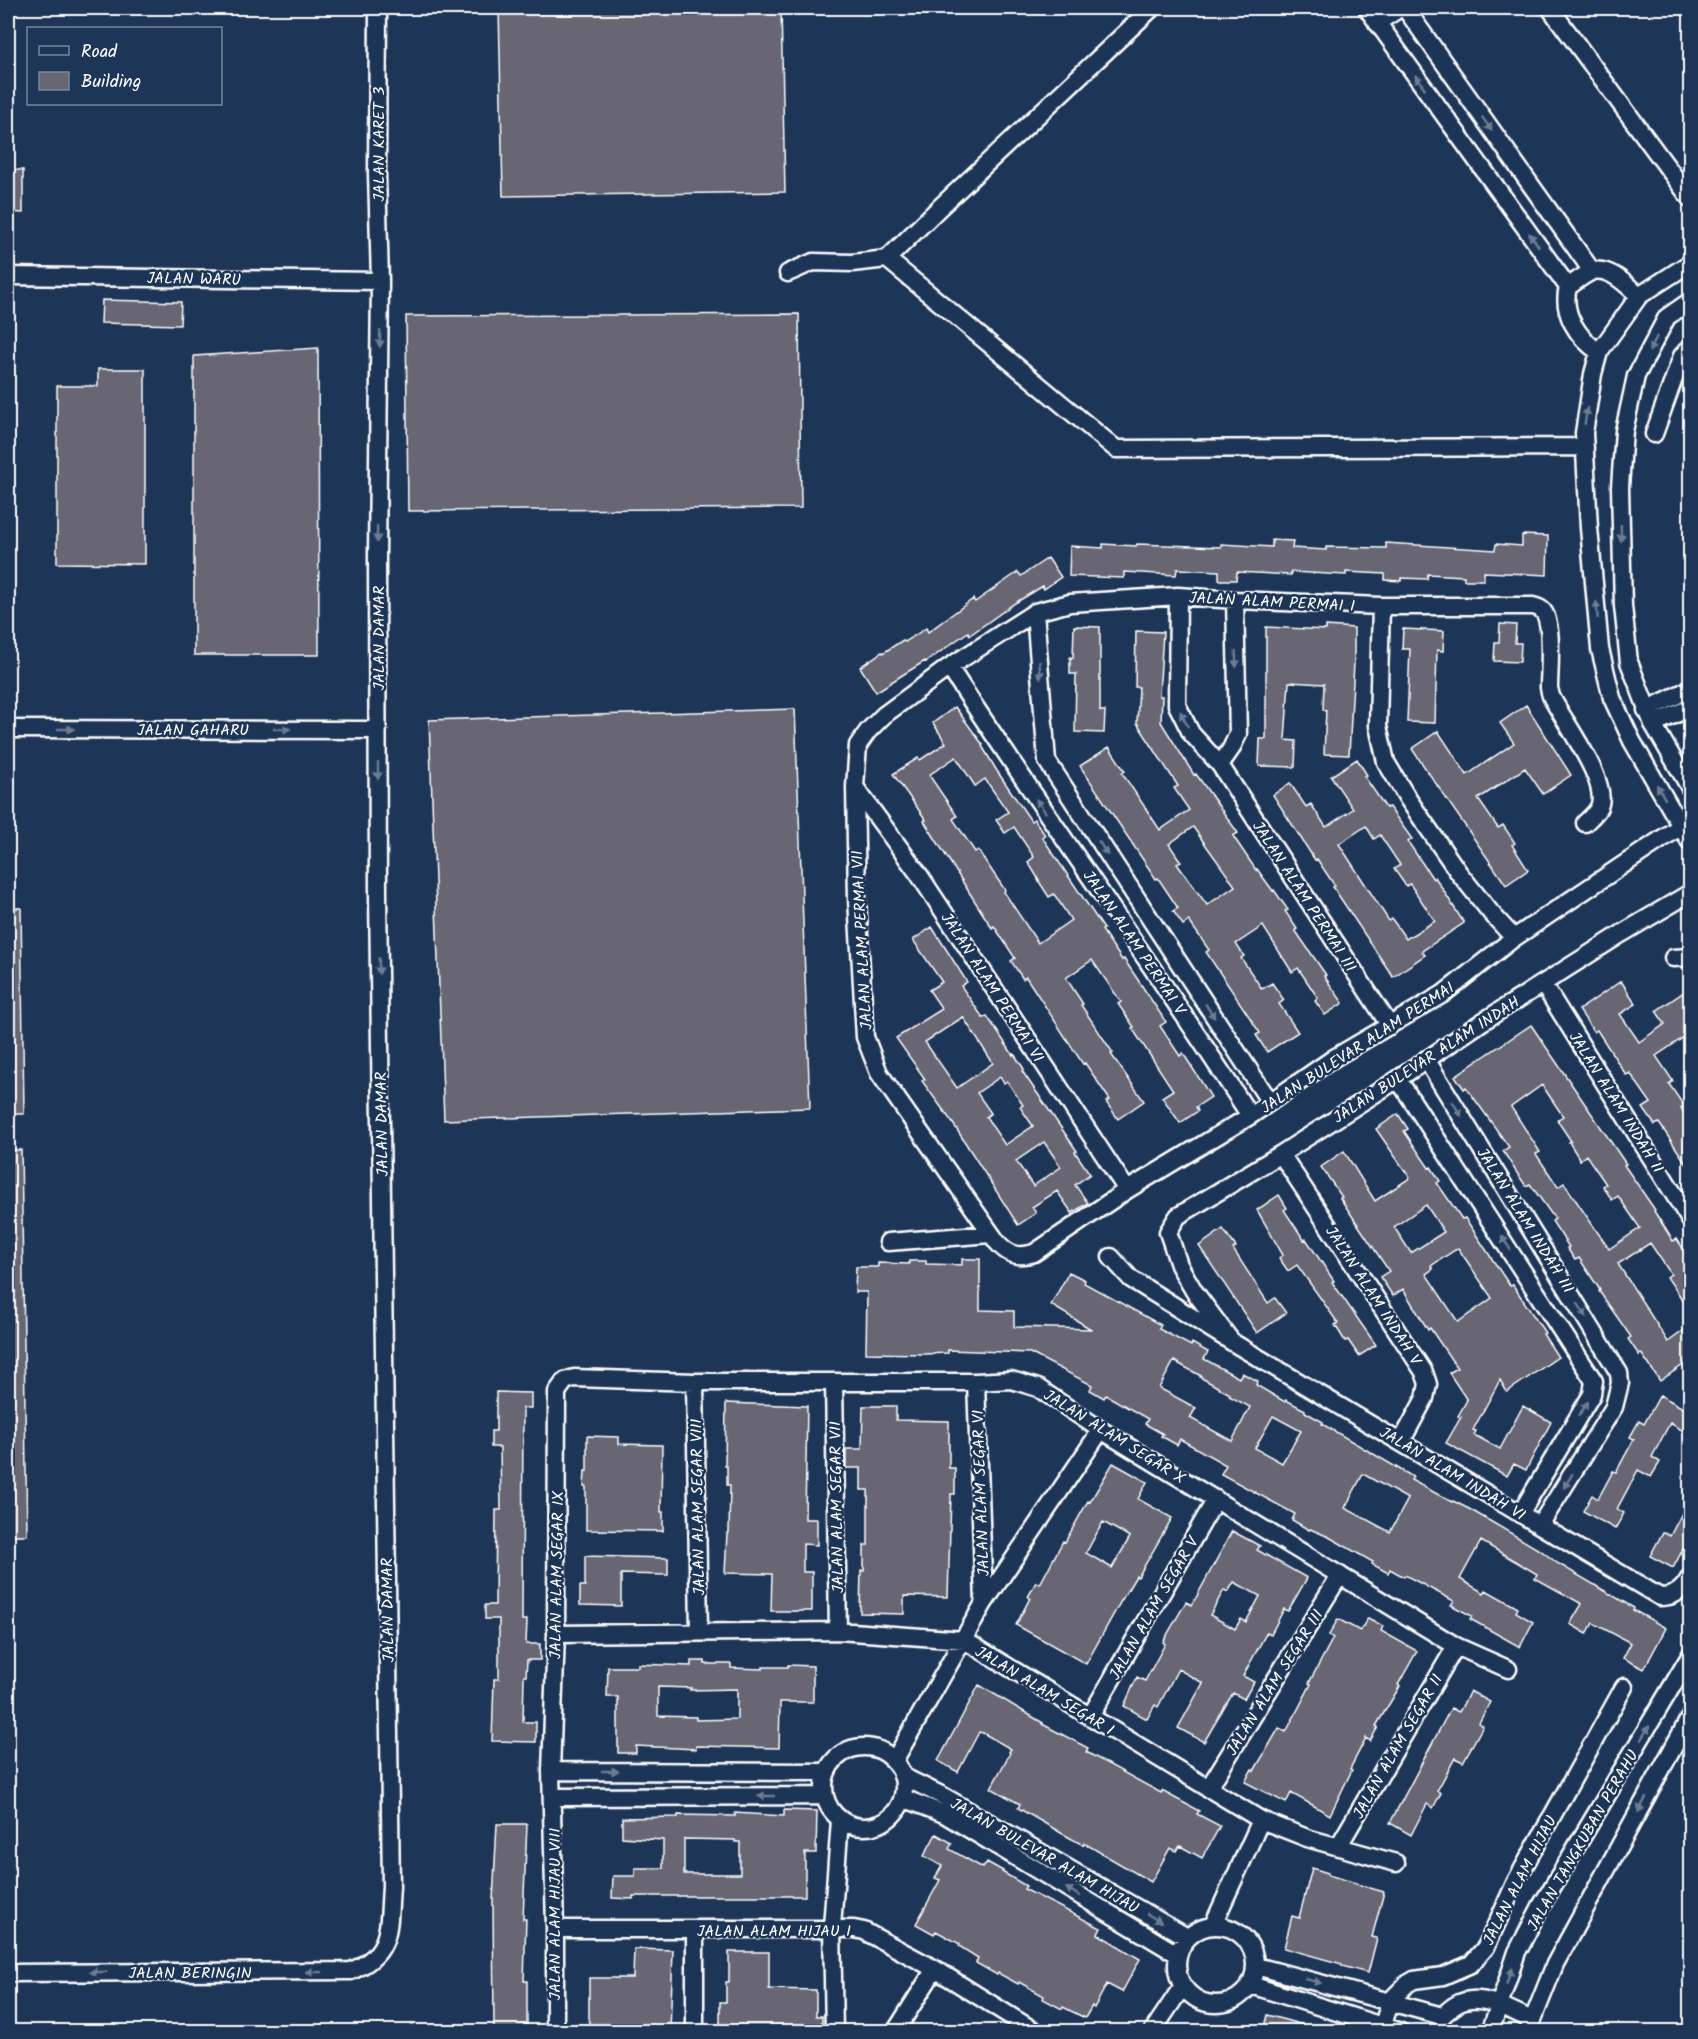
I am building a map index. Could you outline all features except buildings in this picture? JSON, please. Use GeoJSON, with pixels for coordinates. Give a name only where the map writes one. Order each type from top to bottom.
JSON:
{"type":"FeatureCollection","features":[{"type":"Feature","properties":{"kind":"street","name":"JALAN KARET 3"},"geometry":{"type":"LineString","coordinates":[[378,8],[377,174],[380,281]]}},
{"type":"Feature","properties":{"kind":"street"},"geometry":{"type":"LineString","coordinates":[[788,273],[813,262],[852,263],[887,259],[938,208],[1152,8]]}},
{"type":"Feature","properties":{"kind":"street"},"geometry":{"type":"LineString","coordinates":[[1366,8],[1568,287]]}},
{"type":"Feature","properties":{"kind":"street"},"geometry":{"type":"LineString","coordinates":[[1377,22],[1403,8],[1592,272]]}},
{"type":"Feature","properties":{"kind":"street"},"geometry":{"type":"LineString","coordinates":[[1550,8],[1690,198]]}},
{"type":"Feature","properties":{"kind":"street"},"geometry":{"type":"LineString","coordinates":[[887,259],[1116,449],[1585,447]]}},
{"type":"Feature","properties":{"kind":"street"},"geometry":{"type":"LineString","coordinates":[[1690,263],[1640,296],[1598,352],[1584,433],[1589,528],[1600,649],[1612,698],[1632,741],[1685,823],[1690,842]]}},
{"type":"Feature","properties":{"kind":"street"},"geometry":{"type":"LineString","coordinates":[[1598,352],[1582,337],[1571,322],[1567,309],[1568,287],[1592,272],[1608,273],[1640,296]]}},
{"type":"Feature","properties":{"kind":"street","name":"JALAN WARU"},"geometry":{"type":"LineString","coordinates":[[8,276],[380,281]]}},
{"type":"Feature","properties":{"kind":"street","name":"JALAN DAMAR"},"geometry":{"type":"LineString","coordinates":[[370,1962],[384,1944],[388,1928],[391,1887],[378,894],[377,556],[380,281]]}},
{"type":"Feature","properties":{"kind":"street"},"geometry":{"type":"LineString","coordinates":[[1690,301],[1667,317],[1636,376],[1624,431],[1620,487],[1623,606],[1629,662],[1649,717],[1690,789]]}},
{"type":"Feature","properties":{"kind":"street"},"geometry":{"type":"LineString","coordinates":[[1654,434],[1682,356],[1690,347]]}},
{"type":"Feature","properties":{"kind":"street","name":"JALAN ALAM PERMAI I"},"geometry":{"type":"LineString","coordinates":[[855,787],[858,745],[868,731],[885,715],[949,667],[1035,612],[1070,603],[1178,596],[1382,606],[1533,606],[1541,609],[1549,629],[1551,696],[1599,782],[1601,799],[1599,809],[1585,823]]}},
{"type":"Feature","properties":{"kind":"street","name":"JALAN ALAM PERMAI III"},"geometry":{"type":"LineString","coordinates":[[1178,596],[1177,705],[1191,733],[1220,765],[1390,1026]]}},
{"type":"Feature","properties":{"kind":"street"},"geometry":{"type":"LineString","coordinates":[[1220,765],[1238,734],[1235,600]]}},
{"type":"Feature","properties":{"kind":"street"},"geometry":{"type":"LineString","coordinates":[[1382,606],[1378,726],[1386,762],[1408,799],[1459,873],[1514,938]]}},
{"type":"Feature","properties":{"kind":"street","name":"JALAN ALAM PERMAI V"},"geometry":{"type":"LineString","coordinates":[[1035,612],[1047,761],[1270,1102]]}},
{"type":"Feature","properties":{"kind":"street","name":"JALAN ALAM PERMAI V"},"geometry":{"type":"LineString","coordinates":[[949,667],[1016,770],[1147,959],[1250,1116]]}},
{"type":"Feature","properties":{"kind":"street"},"geometry":{"type":"LineString","coordinates":[[1649,717],[1690,689]]}},
{"type":"Feature","properties":{"kind":"street"},"geometry":{"type":"LineString","coordinates":[[1649,717],[1690,708]]}},
{"type":"Feature","properties":{"kind":"street","name":"JALAN GAHARU"},"geometry":{"type":"LineString","coordinates":[[8,729],[378,729]]}},
{"type":"Feature","properties":{"kind":"street"},"geometry":{"type":"LineString","coordinates":[[1016,770],[1047,761]]}},
{"type":"Feature","properties":{"kind":"street","name":"JALAN ALAM PERMAI VI"},"geometry":{"type":"LineString","coordinates":[[855,787],[924,883],[1127,1190]]}},
{"type":"Feature","properties":{"kind":"street","name":"JALAN ALAM PERMAI VII"},"geometry":{"type":"LineString","coordinates":[[855,787],[857,899],[865,1037],[870,1053],[879,1073],[992,1234],[1005,1251],[1014,1255]]}},
{"type":"Feature","properties":{"kind":"street","name":"JALAN BULEVAR ALAM PERMAI"},"geometry":{"type":"LineString","coordinates":[[1014,1255],[1025,1256],[1034,1252],[1127,1190],[1250,1116],[1334,1058],[1443,994],[1514,938],[1685,823]]}},
{"type":"Feature","properties":{"kind":"street","name":"JALAN BULEVAR ALAM INDAH"},"geometry":{"type":"LineString","coordinates":[[1168,1232],[1178,1216],[1281,1154],[1543,984],[1690,893]]}},
{"type":"Feature","properties":{"kind":"street"},"geometry":{"type":"LineString","coordinates":[[1673,958],[1690,957]]}},
{"type":"Feature","properties":{"kind":"street","name":"JALAN ALAM INDAH II"},"geometry":{"type":"LineString","coordinates":[[1543,984],[1690,1220]]}},
{"type":"Feature","properties":{"kind":"street","name":"JALAN ALAM INDAH III"},"geometry":{"type":"LineString","coordinates":[[1426,1059],[1615,1363],[1620,1383]]}},
{"type":"Feature","properties":{"kind":"street","name":"JALAN ALAM INDAH III"},"geometry":{"type":"LineString","coordinates":[[1398,1079],[1594,1381]]}},
{"type":"Feature","properties":{"kind":"street","name":"JALAN ALAM INDAH V"},"geometry":{"type":"LineString","coordinates":[[1281,1154],[1424,1372],[1428,1384],[1425,1398],[1401,1442]]}},
{"type":"Feature","properties":{"kind":"street","name":"JALAN ALAM INDAH VI"},"geometry":{"type":"LineString","coordinates":[[1168,1232],[1184,1274],[1232,1342]]}},
{"type":"Feature","properties":{"kind":"street"},"geometry":{"type":"LineString","coordinates":[[888,1242],[992,1234]]}},
{"type":"Feature","properties":{"kind":"street","name":"JALAN ALAM INDAH VI"},"geometry":{"type":"LineString","coordinates":[[1111,1257],[1131,1279],[1232,1342],[1660,1597],[1675,1594],[1684,1588],[1690,1577]]}},
{"type":"Feature","properties":{"kind":"street","name":"JALAN ALAM SEGAR X"},"geometry":{"type":"LineString","coordinates":[[565,1381],[574,1378],[695,1382],[1011,1380],[1038,1388],[1101,1430],[1456,1646],[1508,1669]]}},
{"type":"Feature","properties":{"kind":"street","name":"JALAN ALAM SEGAR IX"},"geometry":{"type":"LineString","coordinates":[[553,1797],[551,1771],[556,1634],[557,1392],[565,1381]]}},
{"type":"Feature","properties":{"kind":"street"},"geometry":{"type":"LineString","coordinates":[[1520,1514],[1592,1394],[1594,1381],[1620,1383],[1614,1407],[1540,1525]]}},
{"type":"Feature","properties":{"kind":"street","name":"JALAN ALAM SEGAR VIII"},"geometry":{"type":"LineString","coordinates":[[695,1382],[699,1632]]}},
{"type":"Feature","properties":{"kind":"street","name":"JALAN ALAM SEGAR VII"},"geometry":{"type":"LineString","coordinates":[[834,1382],[838,1631]]}},
{"type":"Feature","properties":{"kind":"street","name":"JALAN ALAM SEGAR VI"},"geometry":{"type":"LineString","coordinates":[[976,1382],[984,1603]]}},
{"type":"Feature","properties":{"kind":"street","name":"JALAN ALAM SEGAR VI"},"geometry":{"type":"LineString","coordinates":[[894,1761],[984,1603],[1101,1430]]}},
{"type":"Feature","properties":{"kind":"street","name":"JALAN ALAM SEGAR V"},"geometry":{"type":"LineString","coordinates":[[1090,1717],[1216,1499]]}},
{"type":"Feature","properties":{"kind":"street","name":"JALAN ALAM SEGAR III"},"geometry":{"type":"LineString","coordinates":[[1208,1789],[1340,1575]]}},
{"type":"Feature","properties":{"kind":"street","name":"JALAN ALAM SEGAR I"},"geometry":{"type":"LineString","coordinates":[[556,1634],[838,1631],[964,1640],[1261,1821],[1307,1838],[1396,1863]]}},
{"type":"Feature","properties":{"kind":"street","name":"JALAN ALAM SEGAR II"},"geometry":{"type":"LineString","coordinates":[[1338,1846],[1456,1646]]}},
{"type":"Feature","properties":{"kind":"street","name":"JALAN TANGKUBAN PERAHU"},"geometry":{"type":"LineString","coordinates":[[1490,2031],[1517,1952],[1541,1906],[1690,1656]]}},
{"type":"Feature","properties":{"kind":"street","name":"JALAN ALAM HIJAU"},"geometry":{"type":"LineString","coordinates":[[1390,2001],[1414,1980],[1443,1976],[1470,1964],[1486,1947],[1516,1881],[1624,1687]]}},
{"type":"Feature","properties":{"kind":"street","name":"JALAN TANGKUBAN PERAHU"},"geometry":{"type":"LineString","coordinates":[[1530,2026],[1555,1964],[1690,1717]]}},
{"type":"Feature","properties":{"kind":"street"},"geometry":{"type":"LineString","coordinates":[[865,1747],[881,1751],[894,1761],[902,1776],[903,1798],[896,1811],[884,1822],[870,1827],[854,1826],[840,1820],[824,1796],[826,1772],[836,1758],[849,1750],[865,1747]]}},
{"type":"Feature","properties":{"kind":"street"},"geometry":{"type":"LineString","coordinates":[[551,1771],[826,1772]]}},
{"type":"Feature","properties":{"kind":"street","name":"JALAN BULEVAR ALAM HIJAU"},"geometry":{"type":"LineString","coordinates":[[902,1776],[945,1797],[1187,1937]]}},
{"type":"Feature","properties":{"kind":"street"},"geometry":{"type":"LineString","coordinates":[[553,1797],[824,1796]]}},
{"type":"Feature","properties":{"kind":"street","name":"JALAN ALAM HIJAU VIII"},"geometry":{"type":"LineString","coordinates":[[553,1797],[555,2031]]}},
{"type":"Feature","properties":{"kind":"street","name":"JALAN BULEVAR ALAM HIJAU"},"geometry":{"type":"LineString","coordinates":[[903,1798],[944,1814],[1177,1954]]}},
{"type":"Feature","properties":{"kind":"street"},"geometry":{"type":"LineString","coordinates":[[834,2031],[832,1927],[840,1820]]}},
{"type":"Feature","properties":{"kind":"street"},"geometry":{"type":"LineString","coordinates":[[1213,1925],[1261,1821]]}},
{"type":"Feature","properties":{"kind":"street"},"geometry":{"type":"LineString","coordinates":[[1213,1925],[1229,1928],[1243,1936],[1253,1950],[1256,1966],[1251,1985],[1237,2000],[1217,2006],[1197,2001],[1182,1987],[1176,1971],[1177,1954],[1187,1937],[1198,1929],[1213,1925]]}},
{"type":"Feature","properties":{"kind":"street","name":"JALAN ALAM HIJAU I"},"geometry":{"type":"LineString","coordinates":[[555,1929],[695,1930],[832,1927],[864,1930],[935,1969],[1036,2031]]}},
{"type":"Feature","properties":{"kind":"street"},"geometry":{"type":"LineString","coordinates":[[695,1930],[695,2031]]}},
{"type":"Feature","properties":{"kind":"street","name":"JALAN BERINGIN"},"geometry":{"type":"LineString","coordinates":[[8,1973],[342,1972],[351,1971],[370,1962]]}},
{"type":"Feature","properties":{"kind":"street"},"geometry":{"type":"LineString","coordinates":[[1256,1966],[1390,2001],[1439,2024],[1452,2006],[1466,2000],[1477,2000],[1499,2006],[1530,2026]]}},
{"type":"Feature","properties":{"kind":"street"},"geometry":{"type":"LineString","coordinates":[[895,2031],[935,1969]]}},
{"type":"Feature","properties":{"kind":"street"},"geometry":{"type":"LineString","coordinates":[[1251,1985],[1383,2029],[1401,2031]]}},
{"type":"Feature","properties":{"kind":"street"},"geometry":{"type":"LineString","coordinates":[[1152,2031],[1182,1987]]}},
{"type":"Feature","properties":{"kind":"street"},"geometry":{"type":"LineString","coordinates":[[1383,2029],[1390,2001]]}}]}
